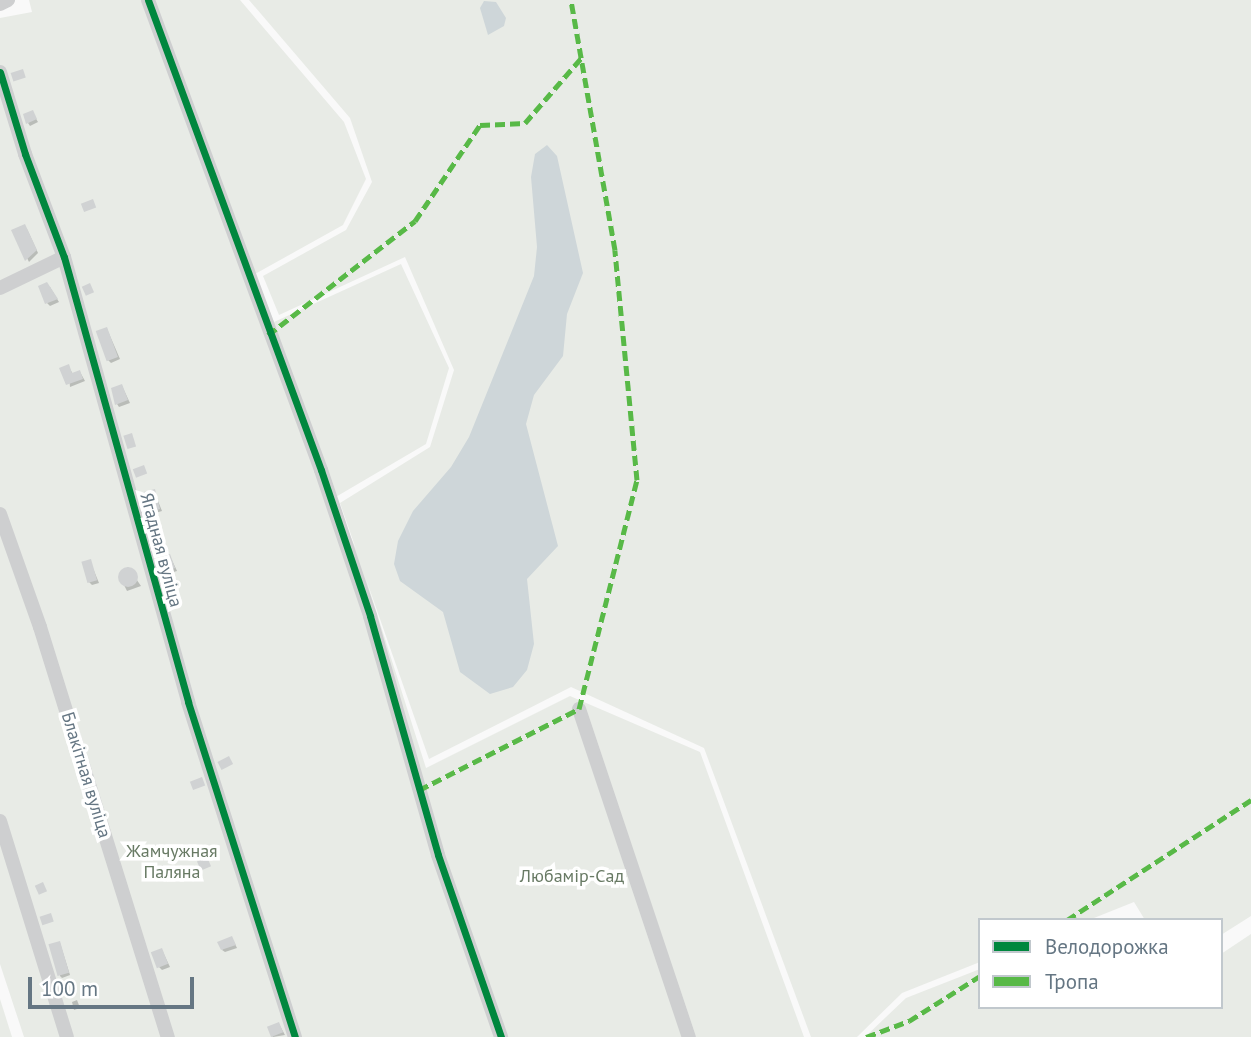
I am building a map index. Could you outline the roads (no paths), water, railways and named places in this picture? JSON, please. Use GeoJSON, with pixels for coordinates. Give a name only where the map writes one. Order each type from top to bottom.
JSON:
{"type":"FeatureCollection","features":[{"type":"Feature","properties":{"kind":"street"},"geometry":{"type":"LineString","coordinates":[[0,4],[8,0]]}},
{"type":"Feature","properties":{"kind":"street"},"geometry":{"type":"LineString","coordinates":[[148,0],[321,470],[370,617],[438,855],[501,1037]]}},
{"type":"Feature","properties":{"kind":"street","name":"Ягадная вуліца"},"geometry":{"type":"LineString","coordinates":[[0,72],[25,154],[64,257],[188,702],[295,1037]]}},
{"type":"Feature","properties":{"kind":"street"},"geometry":{"type":"LineString","coordinates":[[0,288],[64,257]]}},
{"type":"Feature","properties":{"kind":"street","name":"Блакітная вуліца"},"geometry":{"type":"LineString","coordinates":[[0,514],[40,627],[168,1037]]}},
{"type":"Feature","properties":{"kind":"street"},"geometry":{"type":"LineString","coordinates":[[579,709],[689,1037]]}},
{"type":"Feature","properties":{"kind":"street"},"geometry":{"type":"LineString","coordinates":[[0,821],[67,1037]]}},
{"type":"Feature","properties":{"kind":"park label","name":"Жамчужная Паляна"},"geometry":{"type":"Point","coordinates":[172,862]}},
{"type":"Feature","properties":{"kind":"park label","name":"Любамір-Сад"},"geometry":{"type":"Point","coordinates":[572,876]}}]}
